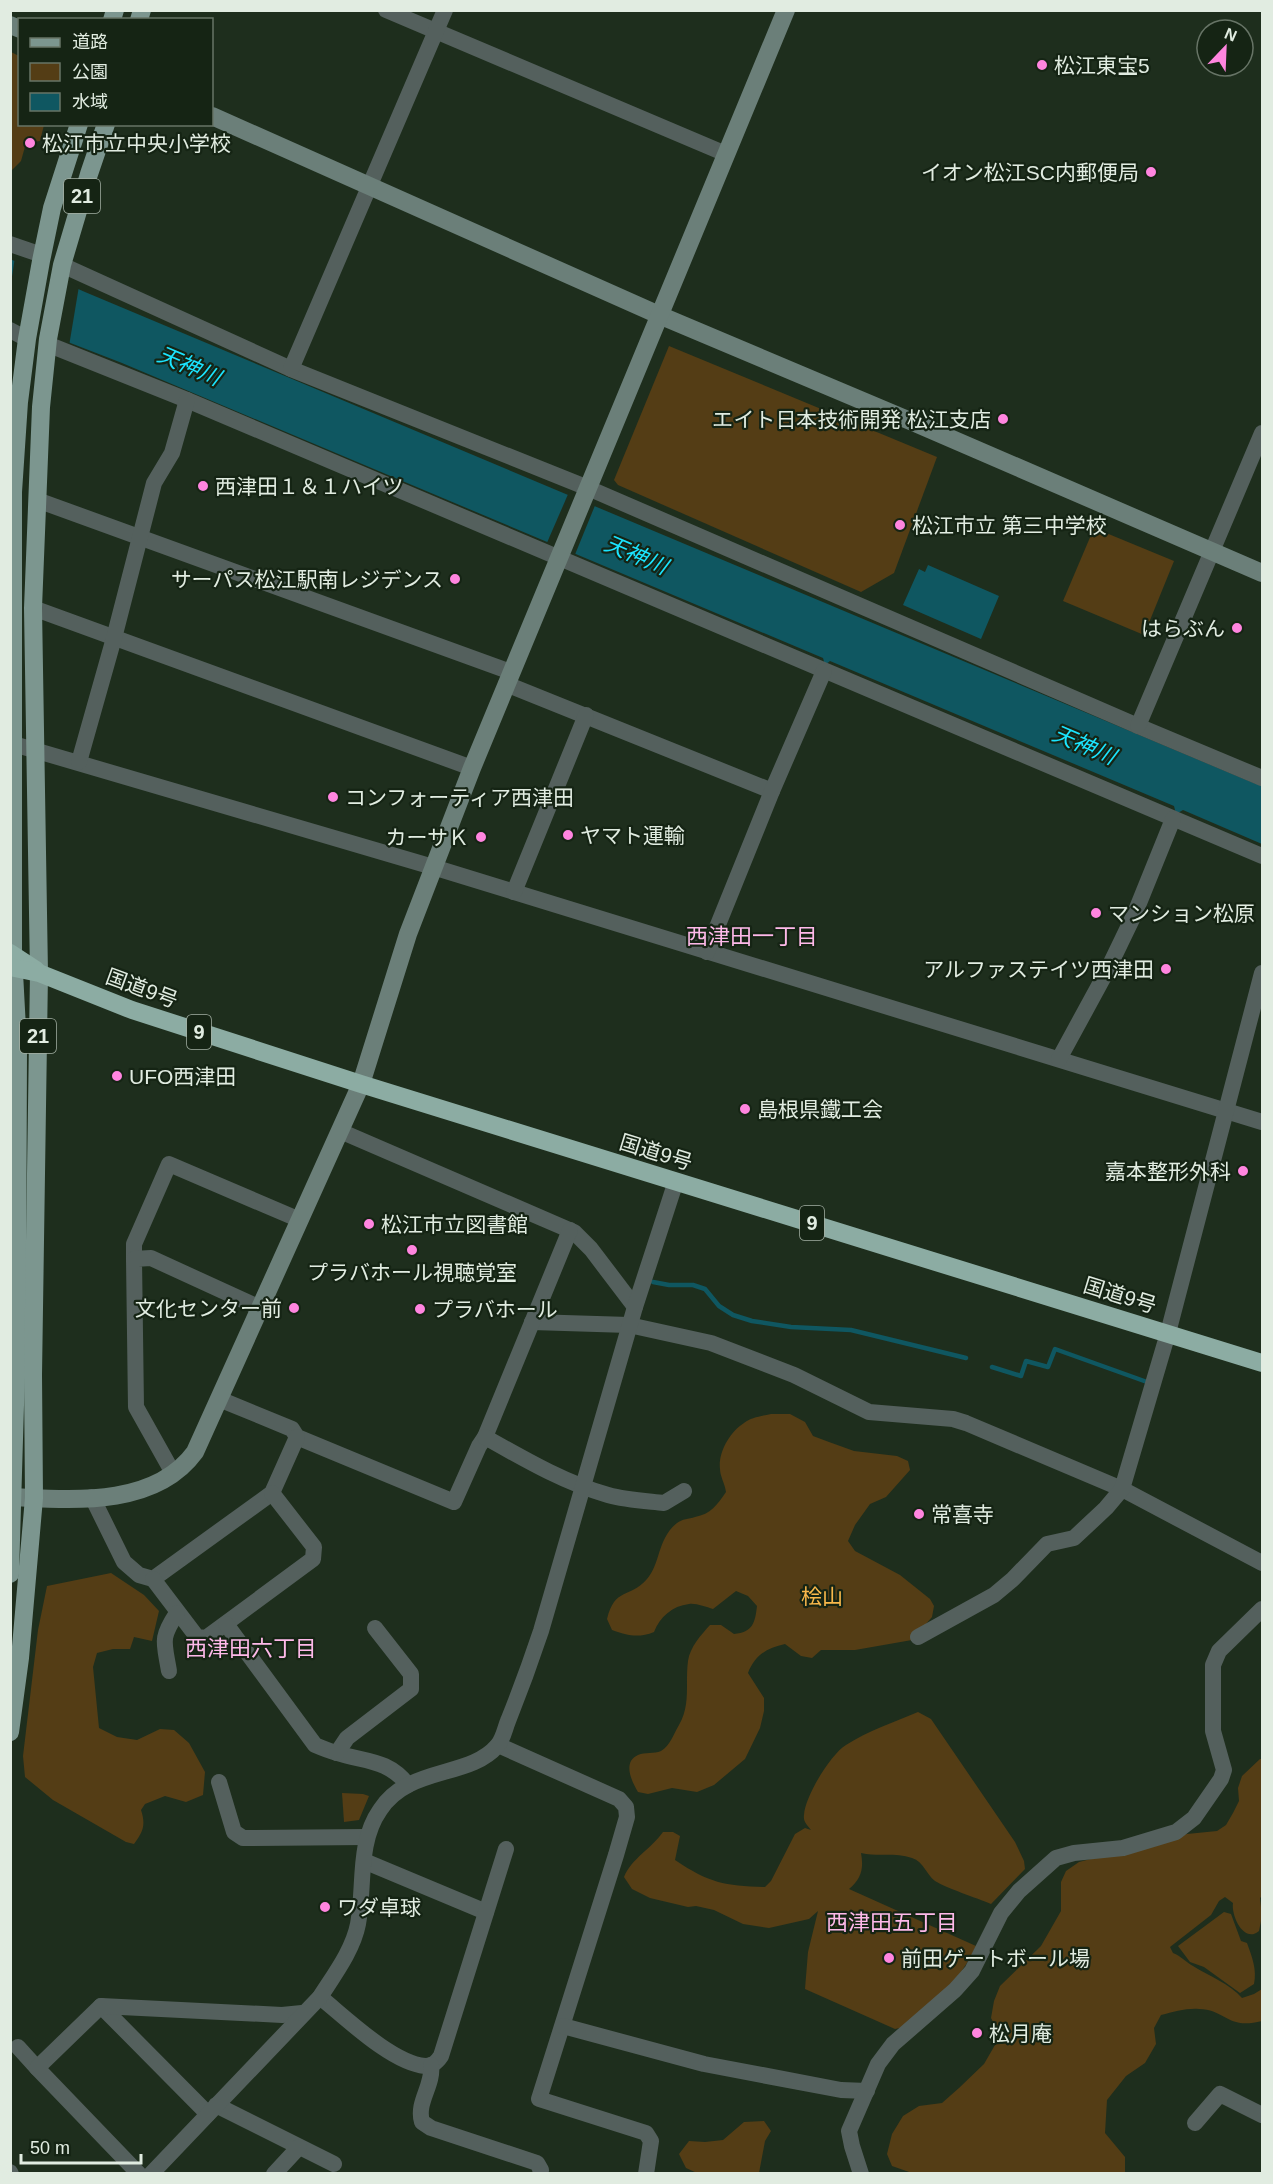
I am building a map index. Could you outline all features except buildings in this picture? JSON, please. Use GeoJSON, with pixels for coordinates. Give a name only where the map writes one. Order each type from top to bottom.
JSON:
{"type":"FeatureCollection","features":[{"type":"Feature","properties":{"kind":"highway","name":"国道9号"},"geometry":{"type":"LineString","coordinates":[[12,961],[132,1010],[361,1084],[1263,1363]]}},
{"type":"Feature","properties":{"kind":"main road","name":"21"},"geometry":{"type":"LineString","coordinates":[[10,1574],[14,1497],[18,1047],[12,961],[12,491],[22,333],[42,258],[52,208],[78,126]]}},
{"type":"Feature","properties":{"kind":"main road","name":"21"},"geometry":{"type":"LineString","coordinates":[[10,1732],[23,1626],[33,1498],[39,973],[33,608],[40,407],[48,341],[61,267],[105,126]]}},
{"type":"Feature","properties":{"kind":"street"},"geometry":{"type":"LineString","coordinates":[[386,10],[726,154]]}},
{"type":"Feature","properties":{"kind":"street"},"geometry":{"type":"LineString","coordinates":[[291,369],[445,10]]}},
{"type":"Feature","properties":{"kind":"street"},"geometry":{"type":"LineString","coordinates":[[14,1497],[106,1497],[135,1491],[173,1473],[182,1467],[195,1452],[361,1084],[408,934],[472,768],[786,10]]}},
{"type":"Feature","properties":{"kind":"street"},"geometry":{"type":"LineString","coordinates":[[213,116],[659,315],[1263,573]]}},
{"type":"Feature","properties":{"kind":"street"},"geometry":{"type":"LineString","coordinates":[[10,244],[42,258]]}},
{"type":"Feature","properties":{"kind":"street"},"geometry":{"type":"LineString","coordinates":[[61,267],[291,369],[1263,778]]}},
{"type":"Feature","properties":{"kind":"street"},"geometry":{"type":"LineString","coordinates":[[48,341],[1263,856]]}},
{"type":"Feature","properties":{"kind":"street"},"geometry":{"type":"LineString","coordinates":[[79,762],[154,483],[172,453],[187,399]]}},
{"type":"Feature","properties":{"kind":"street"},"geometry":{"type":"LineString","coordinates":[[1138,726],[1263,433]]}},
{"type":"Feature","properties":{"kind":"street"},"geometry":{"type":"LineString","coordinates":[[37,500],[140,537],[508,678],[586,716],[772,791]]}},
{"type":"Feature","properties":{"kind":"street"},"geometry":{"type":"LineString","coordinates":[[33,608],[472,768]]}},
{"type":"Feature","properties":{"kind":"street"},"geometry":{"type":"LineString","coordinates":[[707,952],[772,791],[824,671]]}},
{"type":"Feature","properties":{"kind":"street"},"geometry":{"type":"LineString","coordinates":[[514,892],[586,716]]}},
{"type":"Feature","properties":{"kind":"street"},"geometry":{"type":"LineString","coordinates":[[12,743],[433,867],[1263,1122]]}},
{"type":"Feature","properties":{"kind":"street"},"geometry":{"type":"LineString","coordinates":[[1059,1059],[1108,969],[1135,912],[1173,819]]}},
{"type":"Feature","properties":{"kind":"street"},"geometry":{"type":"LineString","coordinates":[[918,1637],[994,1595],[1047,1544],[1074,1538],[1106,1508],[1122,1489],[1167,1333],[1263,973]]}},
{"type":"Feature","properties":{"kind":"street"},"geometry":{"type":"LineString","coordinates":[[340,1131],[570,1230],[584,1239],[635,1307]]}},
{"type":"Feature","properties":{"kind":"street"},"geometry":{"type":"LineString","coordinates":[[173,1473],[136,1407],[134,1259],[134,1244],[169,1164],[300,1220]]}},
{"type":"Feature","properties":{"kind":"street"},"geometry":{"type":"LineString","coordinates":[[151,2174],[302,2013],[320,1997],[355,1934],[366,1837],[372,1822],[384,1804],[408,1785],[423,1777],[479,1760],[498,1745],[525,1681],[541,1631],[629,1325],[676,1181]]}},
{"type":"Feature","properties":{"kind":"street"},"geometry":{"type":"LineString","coordinates":[[219,1400],[292,1429],[297,1437],[454,1502],[485,1437],[570,1230]]}},
{"type":"Feature","properties":{"kind":"street"},"geometry":{"type":"LineString","coordinates":[[134,1259],[151,1258],[260,1308]]}},
{"type":"Feature","properties":{"kind":"street"},"geometry":{"type":"LineString","coordinates":[[532,1322],[629,1325],[711,1343],[794,1375],[869,1412],[953,1419],[966,1423],[1122,1489],[1263,1563]]}},
{"type":"Feature","properties":{"kind":"street"},"geometry":{"type":"LineString","coordinates":[[153,1579],[272,1493],[297,1437]]}},
{"type":"Feature","properties":{"kind":"street"},"geometry":{"type":"LineString","coordinates":[[485,1437],[528,1461],[581,1486],[610,1496],[664,1503],[684,1491]]}},
{"type":"Feature","properties":{"kind":"street"},"geometry":{"type":"LineString","coordinates":[[92,1497],[124,1562],[139,1575],[153,1579],[177,1613],[201,1639],[226,1624],[313,1559],[314,1547],[272,1493]]}},
{"type":"Feature","properties":{"kind":"street"},"geometry":{"type":"LineString","coordinates":[[861,2174],[849,2131],[885,2052],[955,1990],[980,1958],[1001,1913],[1019,1891],[1056,1858],[1074,1852],[1123,1848],[1157,1839],[1176,1832],[1194,1818],[1221,1779],[1224,1770],[1213,1731],[1213,1665],[1215,1658],[1219,1651],[1263,1609]]}},
{"type":"Feature","properties":{"kind":"street"},"geometry":{"type":"LineString","coordinates":[[169,1671],[164,1637],[177,1613]]}},
{"type":"Feature","properties":{"kind":"street"},"geometry":{"type":"LineString","coordinates":[[226,1624],[315,1745],[337,1754],[386,1766],[400,1774],[408,1785]]}},
{"type":"Feature","properties":{"kind":"street"},"geometry":{"type":"LineString","coordinates":[[337,1754],[346,1738],[411,1689],[411,1674],[375,1628]]}},
{"type":"Feature","properties":{"kind":"street"},"geometry":{"type":"LineString","coordinates":[[498,1745],[619,1799],[626,1807],[627,1817],[539,2099],[646,2133],[651,2140],[646,2174]]}},
{"type":"Feature","properties":{"kind":"street"},"geometry":{"type":"LineString","coordinates":[[219,1782],[234,1832],[243,1838],[366,1837]]}},
{"type":"Feature","properties":{"kind":"street"},"geometry":{"type":"LineString","coordinates":[[320,1997],[395,2056],[426,2066],[431,2065],[441,2056],[506,1849]]}},
{"type":"Feature","properties":{"kind":"street"},"geometry":{"type":"LineString","coordinates":[[364,1861],[486,1912]]}},
{"type":"Feature","properties":{"kind":"street"},"geometry":{"type":"LineString","coordinates":[[37,2068],[101,2006],[282,2015],[302,2013]]}},
{"type":"Feature","properties":{"kind":"street"},"geometry":{"type":"LineString","coordinates":[[101,2006],[212,2110],[334,2164]]}},
{"type":"Feature","properties":{"kind":"street"},"geometry":{"type":"LineString","coordinates":[[563,2026],[704,2064],[841,2090],[867,2091]]}},
{"type":"Feature","properties":{"kind":"street"},"geometry":{"type":"LineString","coordinates":[[18,2048],[139,2174]]}},
{"type":"Feature","properties":{"kind":"street"},"geometry":{"type":"LineString","coordinates":[[431,2065],[432,2073],[420,2111],[422,2122],[431,2128],[537,2163],[541,2170],[540,2174]]}},
{"type":"Feature","properties":{"kind":"street"},"geometry":{"type":"LineString","coordinates":[[1195,2123],[1220,2094],[1263,2115]]}},
{"type":"Feature","properties":{"kind":"street"},"geometry":{"type":"LineString","coordinates":[[274,2174],[299,2147]]}},
{"type":"Feature","properties":{"kind":"green space"},"geometry":{"type":"Polygon","coordinates":[[[11,52],[18,56],[18,126],[44,126],[40,141],[26,143],[21,161],[11,171],[11,52]]]}},
{"type":"Feature","properties":{"kind":"green space"},"geometry":{"type":"Polygon","coordinates":[[[669,346],[937,457],[894,573],[861,592],[618,485],[614,480],[669,346]]]}},
{"type":"Feature","properties":{"kind":"green space"},"geometry":{"type":"Polygon","coordinates":[[[1094,528],[1174,561],[1144,635],[1063,601],[1094,528]]]}},
{"type":"Feature","properties":{"kind":"green space","name":"桧山"},"geometry":{"type":"Polygon","coordinates":[[[771,1414],[790,1414],[805,1422],[813,1436],[854,1451],[897,1456],[908,1461],[910,1470],[886,1497],[870,1504],[855,1525],[848,1541],[855,1551],[900,1575],[930,1599],[934,1606],[932,1617],[912,1640],[855,1650],[821,1650],[812,1658],[801,1656],[785,1644],[767,1650],[754,1661],[748,1673],[764,1698],[764,1711],[760,1728],[745,1759],[714,1785],[697,1792],[672,1788],[648,1794],[638,1792],[630,1772],[630,1762],[638,1755],[661,1751],[672,1739],[685,1709],[688,1661],[696,1642],[710,1625],[721,1625],[734,1634],[749,1629],[754,1622],[757,1606],[748,1596],[736,1591],[713,1609],[692,1604],[677,1607],[663,1617],[654,1632],[638,1636],[612,1630],[607,1619],[610,1609],[618,1598],[647,1579],[655,1566],[666,1536],[677,1523],[701,1516],[723,1497],[726,1492],[720,1472],[721,1456],[734,1432],[750,1419],[771,1414]]]}},
{"type":"Feature","properties":{"kind":"green space"},"geometry":{"type":"Polygon","coordinates":[[[111,1573],[144,1595],[159,1611],[152,1641],[134,1637],[130,1649],[113,1649],[97,1653],[93,1667],[99,1728],[117,1737],[137,1740],[160,1729],[174,1730],[189,1743],[205,1772],[203,1795],[186,1802],[165,1796],[145,1804],[141,1810],[143,1828],[134,1844],[126,1842],[53,1800],[25,1777],[23,1756],[38,1630],[47,1586],[111,1573]]]}},
{"type":"Feature","properties":{"kind":"green space"},"geometry":{"type":"Polygon","coordinates":[[[918,1712],[931,1719],[1015,1842],[1024,1861],[1025,1869],[991,1904],[935,1881],[919,1862],[912,1858],[861,1853],[861,1873],[849,1889],[976,1946],[954,1981],[904,2027],[895,2029],[805,1989],[808,1952],[818,1911],[809,1919],[769,1928],[743,1924],[714,1910],[696,1906],[688,1907],[650,1898],[632,1889],[624,1877],[632,1864],[663,1832],[673,1832],[680,1836],[675,1860],[687,1868],[718,1882],[765,1887],[771,1881],[795,1834],[805,1828],[811,1830],[804,1820],[805,1807],[814,1787],[833,1757],[854,1740],[918,1712]]]}},
{"type":"Feature","properties":{"kind":"green space"},"geometry":{"type":"Polygon","coordinates":[[[1262,1759],[1262,1896],[1260,1898],[1262,1916],[1259,1931],[1248,1934],[1240,1927],[1234,1915],[1233,1903],[1225,1897],[1219,1901],[1211,1915],[1170,1947],[1173,1953],[1225,1984],[1242,1998],[1262,1989],[1262,2021],[1241,2023],[1208,2010],[1199,2009],[1161,2015],[1154,2028],[1156,2044],[1145,2063],[1126,2076],[1107,2100],[1105,2133],[1125,2157],[1125,2173],[912,2173],[892,2166],[887,2154],[892,2134],[903,2116],[919,2106],[942,2103],[984,2064],[999,2033],[991,2018],[1000,1986],[1041,1946],[1061,1911],[1061,1882],[1066,1871],[1079,1862],[1187,1834],[1217,1831],[1226,1825],[1239,1801],[1238,1788],[1242,1776],[1262,1759]]]}},
{"type":"Feature","properties":{"kind":"green space"},"geometry":{"type":"Polygon","coordinates":[[[342,1793],[369,1796],[359,1820],[344,1822],[342,1793]]]}},
{"type":"Feature","properties":{"kind":"green space"},"geometry":{"type":"Polygon","coordinates":[[[1224,1912],[1231,1914],[1241,1941],[1247,1943],[1254,1963],[1254,1984],[1240,1993],[1204,1967],[1190,1962],[1178,1946],[1224,1912]]]}},
{"type":"Feature","properties":{"kind":"green space"},"geometry":{"type":"Polygon","coordinates":[[[764,2121],[771,2131],[765,2141],[759,2173],[697,2173],[686,2168],[679,2154],[689,2141],[723,2140],[744,2122],[764,2121]]]}},
{"type":"Feature","properties":{"kind":"water","name":"天神川"},"geometry":{"type":"Polygon","coordinates":[[[10,259],[1256,784],[1262,784],[1262,844],[1183,810],[1176,814],[1174,806],[830,661],[825,665],[823,658],[122,363],[11,320],[10,259]]]}},
{"type":"Feature","properties":{"kind":"water"},"geometry":{"type":"Polygon","coordinates":[[[928,565],[999,596],[981,639],[903,605],[919,569],[925,572],[928,565]]]}},
{"type":"Feature","properties":{"kind":"pier"},"geometry":{"type":"Polygon","coordinates":[[[15,257],[79,286],[69,346],[11,323],[11,283],[15,257]]]}},
{"type":"Feature","properties":{"kind":"pier"},"geometry":{"type":"Polygon","coordinates":[[[569,492],[596,503],[574,557],[546,545],[569,492]]]}},
{"type":"Feature","properties":{"kind":"waterway"},"geometry":{"type":"LineString","coordinates":[[653,1282],[693,1285],[705,1289],[719,1306],[733,1315],[752,1321],[791,1327],[851,1330],[966,1358]]}},
{"type":"Feature","properties":{"kind":"waterway"},"geometry":{"type":"LineString","coordinates":[[992,1367],[1021,1376],[1026,1361],[1048,1367],[1055,1349],[1147,1382]]}},
{"type":"Feature","properties":{"kind":"place","name":"松江東宝5"},"geometry":{"type":"Point","coordinates":[1042,65]}},
{"type":"Feature","properties":{"kind":"place","name":"松江市立中央小学校"},"geometry":{"type":"Point","coordinates":[30,143]}},
{"type":"Feature","properties":{"kind":"place","name":"イオン松江SC内郵便局"},"geometry":{"type":"Point","coordinates":[1151,172]}},
{"type":"Feature","properties":{"kind":"place","name":"エイト日本技術開発 松江支店"},"geometry":{"type":"Point","coordinates":[1003,419]}},
{"type":"Feature","properties":{"kind":"place","name":"西津田１＆１ハイツ"},"geometry":{"type":"Point","coordinates":[203,486]}},
{"type":"Feature","properties":{"kind":"place","name":"松江市立 第三中学校"},"geometry":{"type":"Point","coordinates":[900,525]}},
{"type":"Feature","properties":{"kind":"place","name":"サーパス松江駅南レジデンス"},"geometry":{"type":"Point","coordinates":[455,579]}},
{"type":"Feature","properties":{"kind":"place","name":"はらぶん"},"geometry":{"type":"Point","coordinates":[1237,628]}},
{"type":"Feature","properties":{"kind":"place","name":"コンフォーティア西津田"},"geometry":{"type":"Point","coordinates":[333,797]}},
{"type":"Feature","properties":{"kind":"place","name":"ヤマト運輸"},"geometry":{"type":"Point","coordinates":[568,835]}},
{"type":"Feature","properties":{"kind":"place","name":"カーサＫ"},"geometry":{"type":"Point","coordinates":[481,837]}},
{"type":"Feature","properties":{"kind":"place","name":"マンション松原"},"geometry":{"type":"Point","coordinates":[1096,913]}},
{"type":"Feature","properties":{"kind":"place","name":"アルファステイツ西津田"},"geometry":{"type":"Point","coordinates":[1166,969]}},
{"type":"Feature","properties":{"kind":"place","name":"UFO西津田"},"geometry":{"type":"Point","coordinates":[117,1076]}},
{"type":"Feature","properties":{"kind":"place","name":"島根県鐵工会"},"geometry":{"type":"Point","coordinates":[745,1109]}},
{"type":"Feature","properties":{"kind":"place","name":"嘉本整形外科"},"geometry":{"type":"Point","coordinates":[1243,1171]}},
{"type":"Feature","properties":{"kind":"place","name":"松江市立図書館"},"geometry":{"type":"Point","coordinates":[369,1224]}},
{"type":"Feature","properties":{"kind":"place","name":"プラバホール視聴覚室"},"geometry":{"type":"Point","coordinates":[412,1250]}},
{"type":"Feature","properties":{"kind":"place","name":"文化センター前"},"geometry":{"type":"Point","coordinates":[294,1308]}},
{"type":"Feature","properties":{"kind":"place","name":"プラバホール"},"geometry":{"type":"Point","coordinates":[420,1309]}},
{"type":"Feature","properties":{"kind":"place","name":"常喜寺"},"geometry":{"type":"Point","coordinates":[919,1514]}},
{"type":"Feature","properties":{"kind":"place","name":"ワダ卓球"},"geometry":{"type":"Point","coordinates":[325,1907]}},
{"type":"Feature","properties":{"kind":"place","name":"前田ゲートボール場"},"geometry":{"type":"Point","coordinates":[889,1958]}},
{"type":"Feature","properties":{"kind":"place","name":"松月庵"},"geometry":{"type":"Point","coordinates":[977,2033]}},
{"type":"Feature","properties":{"kind":"district","name":"西津田一丁目"},"geometry":{"type":"Point","coordinates":[752,936]}},
{"type":"Feature","properties":{"kind":"district","name":"西津田六丁目"},"geometry":{"type":"Point","coordinates":[251,1648]}},
{"type":"Feature","properties":{"kind":"district","name":"西津田五丁目"},"geometry":{"type":"Point","coordinates":[892,1922]}}]}
